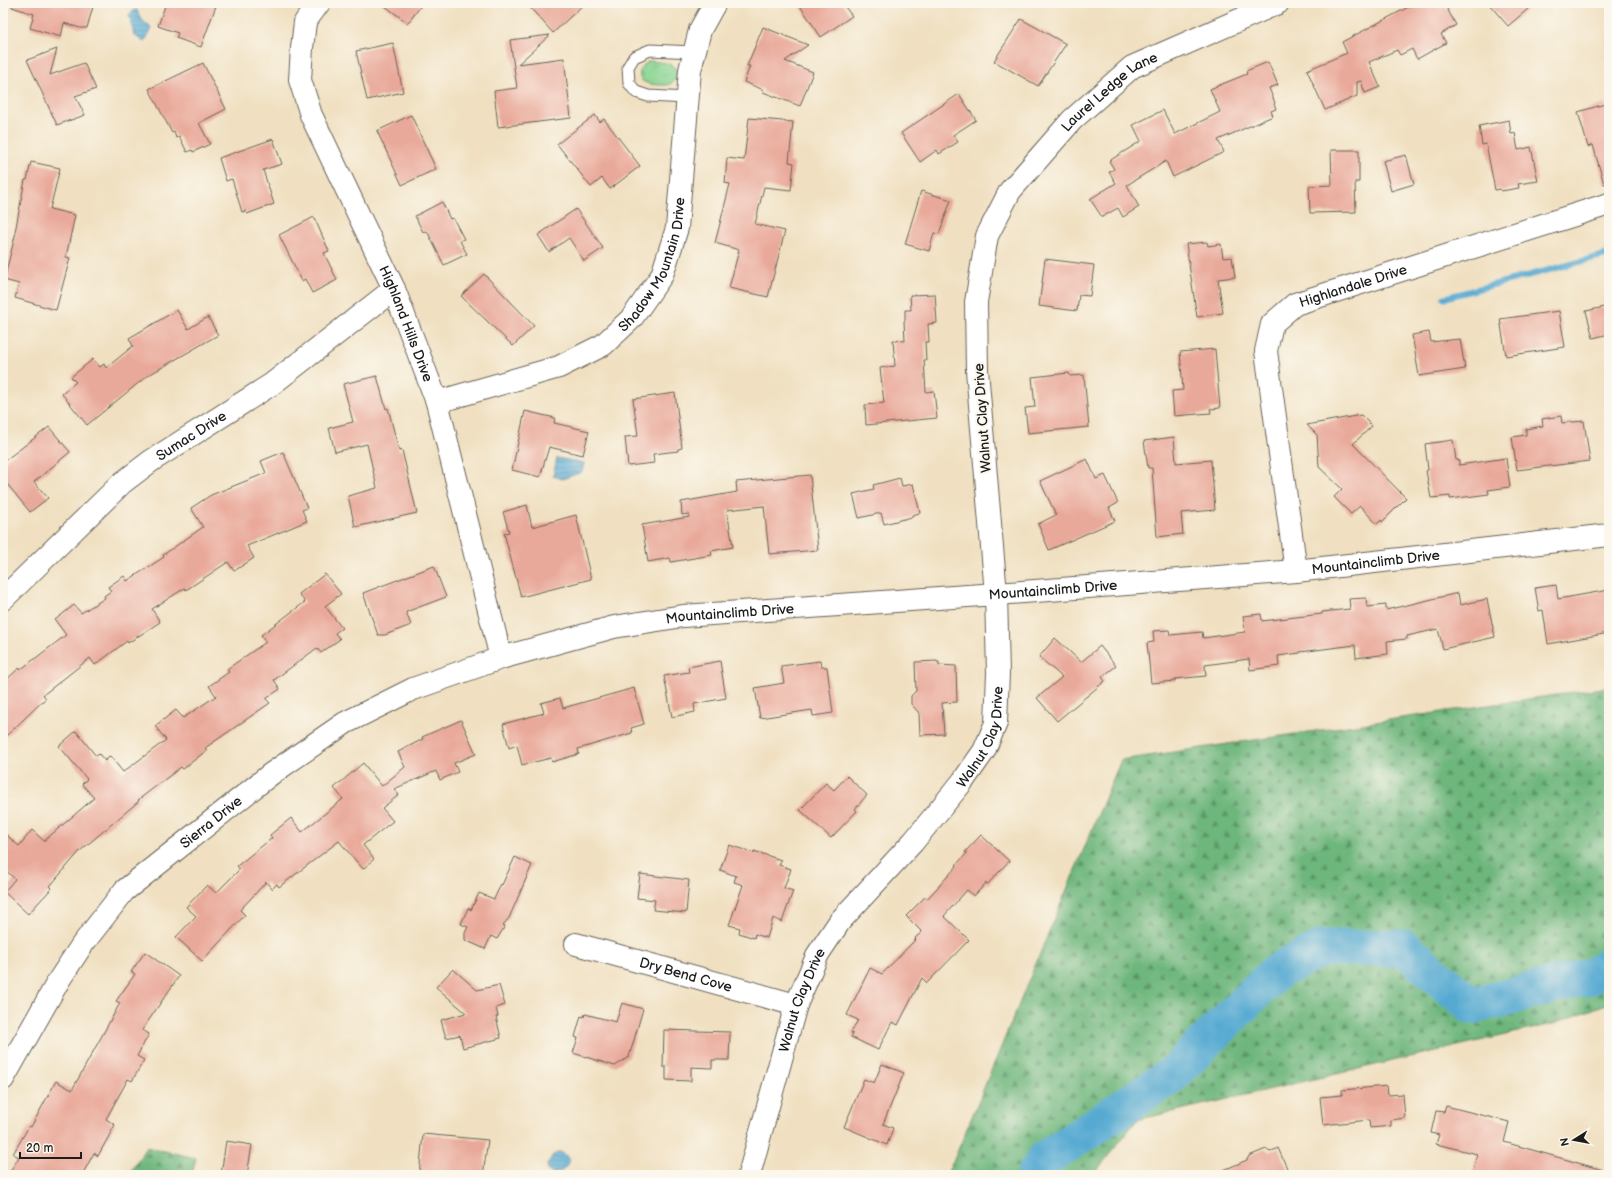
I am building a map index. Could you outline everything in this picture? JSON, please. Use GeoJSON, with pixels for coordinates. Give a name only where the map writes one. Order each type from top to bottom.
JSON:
{"type":"FeatureCollection","features":[{"type":"Feature","properties":{"kind":"street","name":"Highland Hills Drive"},"geometry":{"type":"LineString","coordinates":[[320,3],[305,22],[300,80],[311,115],[394,289],[437,402],[501,658]]}},
{"type":"Feature","properties":{"kind":"street","name":"Shadow Mountain Drive"},"geometry":{"type":"LineString","coordinates":[[437,402],[559,367],[603,345],[632,318],[662,275],[677,228],[690,70],[700,30],[716,3]]}},
{"type":"Feature","properties":{"kind":"street","name":"Laurel Ledge Lane"},"geometry":{"type":"LineString","coordinates":[[987,236],[1010,191],[1072,120],[1132,67],[1278,3]]}},
{"type":"Feature","properties":{"kind":"street","name":"Highlandale Drive"},"geometry":{"type":"LineString","coordinates":[[1296,571],[1266,351],[1272,324],[1295,304],[1609,204]]}},
{"type":"Feature","properties":{"kind":"street","name":"Walnut Clay Drive"},"geometry":{"type":"LineString","coordinates":[[749,1175],[796,1005],[818,954],[840,921],[913,842],[963,781],[984,751],[996,723],[998,673],[996,594],[977,370],[976,302],[987,236]]}},
{"type":"Feature","properties":{"kind":"street","name":"Sumac Drive"},"geometry":{"type":"LineString","coordinates":[[3,599],[122,483],[151,461],[272,384],[394,289]]}},
{"type":"Feature","properties":{"kind":"street","name":"Mountainclimb Drive"},"geometry":{"type":"LineString","coordinates":[[501,658],[614,627],[683,616],[1296,571],[1609,535]]}},
{"type":"Feature","properties":{"kind":"street","name":"Sierra Drive"},"geometry":{"type":"LineString","coordinates":[[3,1079],[59,980],[82,946],[124,891],[271,774],[345,723],[413,689],[501,658]]}},
{"type":"Feature","properties":{"kind":"street","name":"Dry Bend Cove"},"geometry":{"type":"LineString","coordinates":[[576,944],[796,1005]]}},
{"type":"Feature","properties":{"kind":"lane"},"geometry":{"type":"LineString","coordinates":[[688,98],[648,96],[636,92],[628,83],[628,67],[634,57],[650,50],[694,52]]}},
{"type":"Feature","properties":{"kind":"green space"},"geometry":{"type":"Polygon","coordinates":[[[650,61],[672,65],[677,73],[674,81],[666,85],[656,85],[643,81],[640,76],[641,69],[650,61]]]}},
{"type":"Feature","properties":{"kind":"green space"},"geometry":{"type":"Polygon","coordinates":[[[1609,687],[1609,1003],[1553,1024],[1137,1120],[1093,1175],[946,1175],[953,1162],[1121,760],[1609,687]]]}},
{"type":"Feature","properties":{"kind":"green space"},"geometry":{"type":"Polygon","coordinates":[[[146,1147],[196,1158],[192,1175],[129,1175],[146,1147]]]}},
{"type":"Feature","properties":{"kind":"water"},"geometry":{"type":"Polygon","coordinates":[[[136,9],[143,21],[152,29],[144,42],[134,35],[129,15],[136,9]]]}},
{"type":"Feature","properties":{"kind":"water"},"geometry":{"type":"Polygon","coordinates":[[[557,458],[584,463],[582,472],[562,479],[553,476],[557,458]]]}},
{"type":"Feature","properties":{"kind":"water"},"geometry":{"type":"Polygon","coordinates":[[[560,1152],[566,1155],[570,1160],[564,1169],[558,1173],[548,1171],[547,1165],[553,1155],[560,1152]]]}},
{"type":"Feature","properties":{"kind":"building"},"geometry":{"type":"Polygon","coordinates":[[[12,3],[94,3],[87,28],[80,28],[64,23],[61,37],[30,28],[34,14],[12,7],[12,3]]]}},
{"type":"Feature","properties":{"kind":"building"},"geometry":{"type":"Polygon","coordinates":[[[166,3],[217,3],[201,47],[176,38],[178,33],[158,26],[166,3]]]}},
{"type":"Feature","properties":{"kind":"building"},"geometry":{"type":"Polygon","coordinates":[[[381,3],[423,3],[408,23],[381,3]]]}},
{"type":"Feature","properties":{"kind":"building"},"geometry":{"type":"Polygon","coordinates":[[[526,3],[585,3],[553,33],[526,3]]]}},
{"type":"Feature","properties":{"kind":"building"},"geometry":{"type":"Polygon","coordinates":[[[798,3],[842,3],[852,16],[821,37],[798,3]]]}},
{"type":"Feature","properties":{"kind":"building"},"geometry":{"type":"Polygon","coordinates":[[[1416,3],[1444,3],[1456,25],[1441,34],[1446,43],[1417,59],[1412,49],[1400,55],[1397,50],[1369,62],[1380,87],[1365,93],[1361,81],[1357,82],[1357,96],[1325,110],[1307,70],[1347,53],[1342,42],[1416,3]]]}},
{"type":"Feature","properties":{"kind":"building"},"geometry":{"type":"Polygon","coordinates":[[[1488,3],[1535,3],[1508,26],[1488,3]]]}},
{"type":"Feature","properties":{"kind":"building"},"geometry":{"type":"Polygon","coordinates":[[[1021,19],[1066,44],[1038,86],[994,61],[1021,19]]]}},
{"type":"Feature","properties":{"kind":"building"},"geometry":{"type":"Polygon","coordinates":[[[763,27],[808,45],[785,61],[813,72],[800,106],[763,92],[764,90],[744,82],[750,66],[747,66],[763,27]]]}},
{"type":"Feature","properties":{"kind":"building"},"geometry":{"type":"Polygon","coordinates":[[[550,35],[518,64],[564,58],[571,118],[498,127],[494,91],[517,88],[510,40],[550,35]]]}},
{"type":"Feature","properties":{"kind":"building"},"geometry":{"type":"Polygon","coordinates":[[[393,43],[403,92],[367,100],[356,51],[393,43]]]}},
{"type":"Feature","properties":{"kind":"building"},"geometry":{"type":"Polygon","coordinates":[[[57,49],[50,75],[84,63],[96,89],[75,96],[85,115],[57,125],[27,60],[57,49]]]}},
{"type":"Feature","properties":{"kind":"building"},"geometry":{"type":"Polygon","coordinates":[[[1268,62],[1278,85],[1269,88],[1276,109],[1271,111],[1273,116],[1218,140],[1224,152],[1173,177],[1166,161],[1127,185],[1139,207],[1123,217],[1118,208],[1102,217],[1090,199],[1116,183],[1109,172],[1114,169],[1109,161],[1141,141],[1133,125],[1163,110],[1175,134],[1220,112],[1210,89],[1247,74],[1246,71],[1268,62]]]}},
{"type":"Feature","properties":{"kind":"building"},"geometry":{"type":"Polygon","coordinates":[[[203,63],[226,109],[199,123],[210,144],[193,152],[192,150],[187,152],[179,136],[176,138],[174,132],[172,133],[149,89],[203,63]]]}},
{"type":"Feature","properties":{"kind":"building"},"geometry":{"type":"Polygon","coordinates":[[[959,94],[976,120],[953,135],[958,142],[939,154],[937,150],[920,162],[901,133],[959,94]]]}},
{"type":"Feature","properties":{"kind":"building"},"geometry":{"type":"Polygon","coordinates":[[[1605,104],[1609,120],[1609,183],[1604,184],[1593,145],[1588,147],[1578,112],[1605,104]]]}},
{"type":"Feature","properties":{"kind":"building"},"geometry":{"type":"Polygon","coordinates":[[[411,115],[436,169],[402,185],[377,131],[411,115]]]}},
{"type":"Feature","properties":{"kind":"building"},"geometry":{"type":"Polygon","coordinates":[[[595,115],[600,122],[604,119],[640,166],[610,189],[602,178],[591,187],[557,144],[595,115]]]}},
{"type":"Feature","properties":{"kind":"building"},"geometry":{"type":"Polygon","coordinates":[[[749,118],[793,122],[789,162],[794,163],[791,190],[764,187],[755,224],[785,231],[768,297],[729,288],[739,250],[715,243],[730,184],[725,183],[727,158],[744,160],[749,118]]]}},
{"type":"Feature","properties":{"kind":"building"},"geometry":{"type":"Polygon","coordinates":[[[1509,120],[1511,134],[1515,133],[1518,150],[1531,147],[1538,181],[1518,184],[1519,188],[1501,191],[1500,189],[1495,190],[1486,144],[1482,145],[1479,126],[1509,120]]]}},
{"type":"Feature","properties":{"kind":"building"},"geometry":{"type":"Polygon","coordinates":[[[273,139],[282,164],[263,170],[274,204],[247,214],[246,211],[242,212],[232,179],[226,181],[219,158],[273,139]]]}},
{"type":"Feature","properties":{"kind":"building"},"geometry":{"type":"Polygon","coordinates":[[[1331,150],[1359,150],[1359,182],[1355,182],[1356,212],[1310,213],[1309,186],[1332,185],[1331,150]]]}},
{"type":"Feature","properties":{"kind":"building"},"geometry":{"type":"Polygon","coordinates":[[[1406,155],[1414,184],[1391,191],[1383,161],[1406,155]]]}},
{"type":"Feature","properties":{"kind":"building"},"geometry":{"type":"Polygon","coordinates":[[[31,162],[60,168],[50,209],[75,215],[66,257],[70,258],[56,310],[15,298],[19,284],[4,280],[16,232],[25,180],[27,180],[31,162]]]}},
{"type":"Feature","properties":{"kind":"building"},"geometry":{"type":"Polygon","coordinates":[[[921,191],[951,200],[939,234],[934,233],[929,251],[905,244],[921,191]]]}},
{"type":"Feature","properties":{"kind":"building"},"geometry":{"type":"Polygon","coordinates":[[[442,202],[450,219],[453,218],[464,239],[460,241],[467,254],[444,265],[427,231],[423,232],[415,216],[442,202]]]}},
{"type":"Feature","properties":{"kind":"building"},"geometry":{"type":"Polygon","coordinates":[[[576,209],[603,248],[584,261],[569,238],[549,252],[538,235],[576,209]]]}},
{"type":"Feature","properties":{"kind":"building"},"geometry":{"type":"Polygon","coordinates":[[[314,217],[329,251],[324,253],[337,280],[312,293],[305,279],[302,281],[279,235],[314,217]]]}},
{"type":"Feature","properties":{"kind":"building"},"geometry":{"type":"Polygon","coordinates":[[[1207,242],[1208,246],[1221,244],[1223,258],[1232,257],[1235,277],[1218,279],[1223,313],[1197,317],[1186,244],[1207,242]]]}},
{"type":"Feature","properties":{"kind":"building"},"geometry":{"type":"Polygon","coordinates":[[[1045,259],[1094,265],[1090,296],[1079,295],[1077,311],[1039,306],[1045,259]]]}},
{"type":"Feature","properties":{"kind":"building"},"geometry":{"type":"Polygon","coordinates":[[[484,274],[534,326],[513,346],[461,296],[484,274]]]}},
{"type":"Feature","properties":{"kind":"building"},"geometry":{"type":"Polygon","coordinates":[[[935,294],[937,323],[928,324],[929,342],[925,342],[926,360],[924,360],[926,392],[934,391],[937,418],[866,425],[865,405],[884,403],[880,368],[895,366],[893,340],[905,341],[905,310],[911,310],[910,295],[935,294]]]}},
{"type":"Feature","properties":{"kind":"building"},"geometry":{"type":"Polygon","coordinates":[[[1609,306],[1609,334],[1593,338],[1586,311],[1609,306]]]}},
{"type":"Feature","properties":{"kind":"building"},"geometry":{"type":"Polygon","coordinates":[[[177,310],[188,329],[208,317],[218,335],[147,376],[87,425],[62,394],[76,382],[71,377],[93,359],[100,367],[104,364],[106,368],[133,346],[129,338],[177,310]]]}},
{"type":"Feature","properties":{"kind":"building"},"geometry":{"type":"Polygon","coordinates":[[[1559,311],[1565,347],[1506,356],[1500,319],[1559,311]]]}},
{"type":"Feature","properties":{"kind":"building"},"geometry":{"type":"Polygon","coordinates":[[[1429,332],[1431,342],[1460,339],[1465,369],[1419,376],[1412,335],[1429,332]]]}},
{"type":"Feature","properties":{"kind":"building"},"geometry":{"type":"Polygon","coordinates":[[[1215,349],[1220,408],[1210,409],[1211,413],[1174,416],[1172,391],[1183,390],[1180,352],[1215,349]]]}},
{"type":"Feature","properties":{"kind":"building"},"geometry":{"type":"Polygon","coordinates":[[[1069,373],[1070,376],[1084,375],[1089,427],[1028,433],[1025,408],[1035,407],[1032,377],[1069,373]]]}},
{"type":"Feature","properties":{"kind":"building"},"geometry":{"type":"Polygon","coordinates":[[[377,376],[386,409],[388,408],[399,451],[402,450],[417,513],[355,527],[348,496],[377,488],[367,444],[335,452],[329,428],[353,422],[343,384],[377,376]]]}},
{"type":"Feature","properties":{"kind":"building"},"geometry":{"type":"Polygon","coordinates":[[[675,393],[682,448],[678,449],[678,451],[653,454],[654,463],[628,466],[625,437],[638,436],[633,399],[675,393]]]}},
{"type":"Feature","properties":{"kind":"building"},"geometry":{"type":"Polygon","coordinates":[[[525,411],[555,418],[554,423],[589,431],[583,455],[549,447],[540,477],[512,470],[525,411]]]}},
{"type":"Feature","properties":{"kind":"building"},"geometry":{"type":"Polygon","coordinates":[[[1361,415],[1372,426],[1353,444],[1406,498],[1382,522],[1381,520],[1377,524],[1360,506],[1351,514],[1334,497],[1342,489],[1319,467],[1317,435],[1307,425],[1361,415]]]}},
{"type":"Feature","properties":{"kind":"building"},"geometry":{"type":"Polygon","coordinates":[[[1561,416],[1562,423],[1584,421],[1590,461],[1517,470],[1512,437],[1526,435],[1526,429],[1543,426],[1542,419],[1561,416]]]}},
{"type":"Feature","properties":{"kind":"building"},"geometry":{"type":"Polygon","coordinates":[[[49,427],[70,452],[34,482],[48,498],[30,512],[3,479],[3,462],[49,427]]]}},
{"type":"Feature","properties":{"kind":"building"},"geometry":{"type":"Polygon","coordinates":[[[1174,437],[1176,463],[1211,460],[1215,510],[1181,513],[1183,534],[1157,537],[1152,468],[1148,468],[1144,441],[1174,437]]]}},
{"type":"Feature","properties":{"kind":"building"},"geometry":{"type":"Polygon","coordinates":[[[1453,440],[1456,460],[1459,460],[1459,465],[1506,458],[1510,487],[1488,490],[1489,494],[1450,499],[1450,496],[1431,498],[1426,471],[1428,470],[1425,444],[1453,440]]]}},
{"type":"Feature","properties":{"kind":"building"},"geometry":{"type":"Polygon","coordinates":[[[283,452],[307,508],[302,510],[307,521],[247,546],[254,558],[234,571],[228,562],[186,590],[185,588],[152,609],[160,622],[128,643],[127,641],[95,665],[90,658],[43,695],[46,698],[3,739],[3,683],[19,668],[20,670],[66,635],[55,620],[74,605],[81,613],[105,598],[104,596],[111,591],[108,587],[124,576],[127,581],[164,557],[163,555],[203,527],[191,508],[211,495],[266,473],[261,461],[283,452]]]}},
{"type":"Feature","properties":{"kind":"building"},"geometry":{"type":"Polygon","coordinates":[[[1087,459],[1096,479],[1105,475],[1118,503],[1109,508],[1115,521],[1049,550],[1038,524],[1056,515],[1040,481],[1087,459]]]}},
{"type":"Feature","properties":{"kind":"building"},"geometry":{"type":"Polygon","coordinates":[[[810,475],[818,550],[769,554],[764,506],[727,510],[733,547],[711,551],[712,555],[671,562],[670,558],[648,562],[642,525],[689,517],[689,514],[682,515],[681,502],[737,492],[736,482],[810,475]]]}},
{"type":"Feature","properties":{"kind":"building"},"geometry":{"type":"Polygon","coordinates":[[[900,478],[902,486],[913,484],[920,513],[912,515],[912,517],[884,524],[881,513],[859,518],[853,494],[874,489],[873,485],[900,478]]]}},
{"type":"Feature","properties":{"kind":"building"},"geometry":{"type":"Polygon","coordinates":[[[527,505],[532,527],[576,515],[591,579],[521,597],[504,533],[509,532],[503,512],[527,505]]]}},
{"type":"Feature","properties":{"kind":"building"},"geometry":{"type":"Polygon","coordinates":[[[434,566],[446,597],[406,612],[411,625],[385,635],[378,635],[363,593],[434,566]]]}},
{"type":"Feature","properties":{"kind":"building"},"geometry":{"type":"Polygon","coordinates":[[[325,574],[341,594],[325,606],[342,628],[335,633],[340,639],[321,653],[317,648],[274,680],[280,689],[266,699],[270,703],[205,748],[207,750],[183,769],[181,767],[138,800],[139,801],[80,851],[50,886],[52,888],[28,914],[4,892],[15,879],[3,868],[3,832],[19,846],[32,830],[44,841],[94,798],[82,784],[87,779],[59,746],[76,731],[96,756],[99,754],[105,761],[110,756],[123,772],[166,740],[155,726],[176,710],[183,718],[216,696],[209,686],[229,672],[227,669],[266,642],[261,635],[305,602],[299,594],[325,574]]]}},
{"type":"Feature","properties":{"kind":"building"},"geometry":{"type":"Polygon","coordinates":[[[1556,585],[1558,599],[1609,590],[1609,633],[1548,644],[1543,610],[1539,611],[1535,588],[1556,585]]]}},
{"type":"Feature","properties":{"kind":"building"},"geometry":{"type":"Polygon","coordinates":[[[1458,593],[1460,605],[1487,599],[1495,637],[1443,649],[1438,629],[1407,636],[1407,639],[1387,641],[1388,654],[1356,658],[1355,645],[1278,656],[1279,666],[1250,670],[1249,659],[1205,665],[1206,676],[1151,683],[1147,643],[1154,642],[1153,631],[1169,630],[1170,635],[1202,632],[1203,638],[1245,632],[1243,616],[1261,614],[1262,621],[1322,614],[1322,612],[1350,609],[1349,599],[1366,598],[1367,607],[1386,605],[1386,610],[1458,593]]]}},
{"type":"Feature","properties":{"kind":"building"},"geometry":{"type":"Polygon","coordinates":[[[1055,638],[1081,662],[1100,646],[1116,666],[1102,677],[1105,681],[1057,721],[1037,698],[1062,677],[1039,657],[1055,638]]]}},
{"type":"Feature","properties":{"kind":"building"},"geometry":{"type":"Polygon","coordinates":[[[720,661],[726,698],[694,704],[695,712],[672,717],[664,676],[689,672],[688,667],[720,661]]]}},
{"type":"Feature","properties":{"kind":"building"},"geometry":{"type":"Polygon","coordinates":[[[820,661],[821,667],[827,667],[833,713],[813,716],[812,710],[760,718],[755,688],[784,683],[781,666],[820,661]]]}},
{"type":"Feature","properties":{"kind":"building"},"geometry":{"type":"Polygon","coordinates":[[[915,662],[939,662],[939,665],[956,666],[957,702],[942,703],[944,734],[920,735],[919,713],[911,704],[911,696],[916,691],[915,662]]]}},
{"type":"Feature","properties":{"kind":"building"},"geometry":{"type":"Polygon","coordinates":[[[634,688],[644,724],[631,728],[632,733],[578,749],[579,754],[552,762],[551,758],[522,765],[517,745],[509,748],[503,724],[544,713],[541,703],[560,698],[563,708],[634,688]]]}},
{"type":"Feature","properties":{"kind":"building"},"geometry":{"type":"Polygon","coordinates":[[[461,720],[476,754],[454,763],[458,772],[440,780],[436,771],[394,789],[399,795],[382,808],[393,821],[363,845],[374,859],[363,869],[339,841],[279,887],[277,884],[272,889],[266,882],[240,910],[245,915],[202,961],[176,937],[196,916],[186,907],[207,885],[216,893],[240,869],[237,866],[272,838],[270,835],[291,818],[302,832],[343,799],[334,788],[363,763],[382,786],[405,767],[398,752],[423,739],[422,737],[461,720]]]}},
{"type":"Feature","properties":{"kind":"building"},"geometry":{"type":"Polygon","coordinates":[[[847,776],[867,795],[855,809],[857,811],[831,838],[800,810],[826,783],[834,790],[847,776]]]}},
{"type":"Feature","properties":{"kind":"building"},"geometry":{"type":"Polygon","coordinates":[[[981,835],[1009,861],[988,884],[986,883],[974,896],[967,890],[944,916],[969,940],[927,983],[922,978],[898,1025],[892,1022],[878,1050],[851,1037],[853,1034],[851,1033],[858,1020],[847,1015],[870,968],[882,974],[922,932],[906,916],[925,897],[927,899],[957,866],[956,865],[967,853],[965,852],[981,835]]]}},
{"type":"Feature","properties":{"kind":"building"},"geometry":{"type":"Polygon","coordinates":[[[729,845],[781,860],[779,865],[791,869],[784,888],[793,891],[782,922],[773,918],[767,938],[755,934],[754,938],[739,933],[740,928],[729,925],[743,885],[734,882],[736,876],[720,870],[729,845]]]}},
{"type":"Feature","properties":{"kind":"building"},"geometry":{"type":"Polygon","coordinates":[[[515,857],[532,865],[509,918],[503,925],[505,926],[497,939],[491,936],[485,949],[465,940],[465,933],[468,927],[461,924],[468,908],[471,910],[479,893],[494,899],[515,857]]]}},
{"type":"Feature","properties":{"kind":"building"},"geometry":{"type":"Polygon","coordinates":[[[640,874],[689,880],[686,913],[653,910],[655,900],[637,898],[640,874]]]}},
{"type":"Feature","properties":{"kind":"building"},"geometry":{"type":"Polygon","coordinates":[[[145,952],[179,976],[142,1030],[149,1034],[137,1056],[144,1060],[132,1081],[128,1079],[106,1119],[115,1125],[98,1156],[94,1153],[82,1175],[8,1175],[19,1157],[13,1154],[29,1126],[31,1127],[56,1081],[72,1090],[120,1003],[116,1001],[135,974],[131,972],[145,952]]]}},
{"type":"Feature","properties":{"kind":"building"},"geometry":{"type":"Polygon","coordinates":[[[453,969],[477,990],[499,985],[505,1005],[496,1008],[498,1016],[496,1017],[501,1038],[463,1048],[460,1035],[446,1038],[441,1020],[466,1013],[436,987],[453,969]]]}},
{"type":"Feature","properties":{"kind":"building"},"geometry":{"type":"Polygon","coordinates":[[[622,1003],[643,1009],[629,1057],[615,1066],[573,1053],[578,1038],[575,1037],[581,1016],[584,1017],[585,1014],[616,1022],[622,1003]]]}},
{"type":"Feature","properties":{"kind":"building"},"geometry":{"type":"Polygon","coordinates":[[[664,1030],[730,1032],[729,1060],[712,1060],[712,1068],[691,1067],[691,1081],[666,1080],[666,1067],[663,1067],[664,1030]]]}},
{"type":"Feature","properties":{"kind":"building"},"geometry":{"type":"Polygon","coordinates":[[[882,1064],[904,1073],[883,1124],[893,1128],[887,1145],[844,1127],[864,1079],[874,1083],[882,1064]]]}},
{"type":"Feature","properties":{"kind":"building"},"geometry":{"type":"Polygon","coordinates":[[[1387,1086],[1388,1095],[1403,1094],[1405,1118],[1391,1120],[1391,1126],[1370,1128],[1369,1120],[1323,1125],[1320,1097],[1342,1095],[1342,1090],[1387,1086]]]}},
{"type":"Feature","properties":{"kind":"building"},"geometry":{"type":"Polygon","coordinates":[[[1446,1106],[1509,1122],[1504,1142],[1603,1170],[1603,1175],[1472,1175],[1477,1154],[1436,1144],[1439,1135],[1431,1133],[1436,1111],[1444,1112],[1446,1106]]]}},
{"type":"Feature","properties":{"kind":"building"},"geometry":{"type":"Polygon","coordinates":[[[423,1134],[488,1140],[483,1175],[419,1175],[423,1134]]]}},
{"type":"Feature","properties":{"kind":"building"},"geometry":{"type":"Polygon","coordinates":[[[226,1141],[252,1145],[247,1175],[221,1175],[226,1141]]]}},
{"type":"Feature","properties":{"kind":"building"},"geometry":{"type":"Polygon","coordinates":[[[1278,1148],[1290,1175],[1212,1175],[1247,1160],[1249,1156],[1266,1149],[1270,1152],[1278,1148]]]}},
{"type":"Feature","properties":{"kind":"waterway"},"geometry":{"type":"LineString","coordinates":[[1444,298],[1609,254]]}},
{"type":"Feature","properties":{"kind":"waterway"},"geometry":{"type":"LineString","coordinates":[[1035,1175],[1045,1159],[1173,1074],[1276,972],[1323,948],[1404,948],[1472,1006],[1591,976],[1609,965]]}}]}
